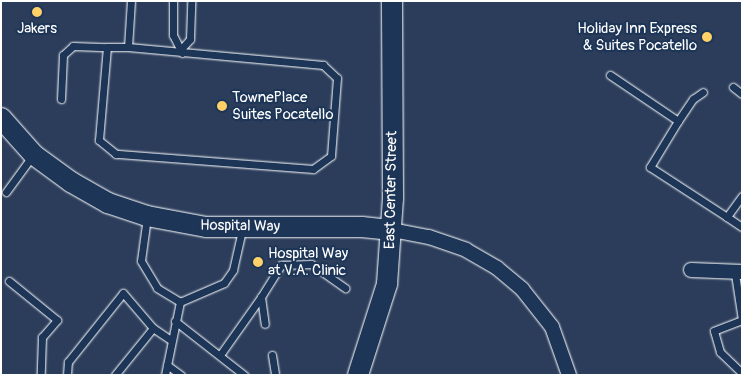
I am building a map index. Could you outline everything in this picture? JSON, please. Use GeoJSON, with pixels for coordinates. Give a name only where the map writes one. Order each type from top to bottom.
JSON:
{"type":"FeatureCollection","features":[{"type":"Feature","properties":{"kind":"street","name":"East Center Street"},"geometry":{"type":"LineString","coordinates":[[358,375],[387,284],[392,230],[392,1]]}},
{"type":"Feature","properties":{"kind":"street","name":"Hospital Way"},"geometry":{"type":"LineString","coordinates":[[1,118],[34,155],[100,198],[147,216],[206,227],[362,227],[392,230]]}},
{"type":"Feature","properties":{"kind":"street"},"geometry":{"type":"LineString","coordinates":[[392,230],[429,237],[466,250],[497,268],[522,289],[552,327],[569,375]]}},
{"type":"Feature","properties":{"kind":"street"},"geometry":{"type":"LineString","coordinates":[[691,270],[739,273]]}},
{"type":"Feature","properties":{"kind":"lane"},"geometry":{"type":"LineString","coordinates":[[128,47],[131,1]]}},
{"type":"Feature","properties":{"kind":"lane"},"geometry":{"type":"LineString","coordinates":[[173,1],[174,35],[182,50]]}},
{"type":"Feature","properties":{"kind":"lane"},"geometry":{"type":"LineString","coordinates":[[182,50],[190,39],[191,1]]}},
{"type":"Feature","properties":{"kind":"lane"},"geometry":{"type":"LineString","coordinates":[[61,99],[63,55],[73,46],[128,47],[182,50],[324,65],[337,78],[331,156],[313,169],[116,154],[99,140],[107,47]]}},
{"type":"Feature","properties":{"kind":"lane"},"geometry":{"type":"LineString","coordinates":[[610,75],[678,121]]}},
{"type":"Feature","properties":{"kind":"lane"},"geometry":{"type":"LineString","coordinates":[[733,87],[742,94]]}},
{"type":"Feature","properties":{"kind":"lane"},"geometry":{"type":"LineString","coordinates":[[703,92],[693,99],[650,167],[742,227]]}},
{"type":"Feature","properties":{"kind":"lane"},"geometry":{"type":"LineString","coordinates":[[6,192],[34,155]]}},
{"type":"Feature","properties":{"kind":"lane"},"geometry":{"type":"LineString","coordinates":[[727,217],[742,196]]}},
{"type":"Feature","properties":{"kind":"lane"},"geometry":{"type":"LineString","coordinates":[[147,216],[141,261],[157,288],[180,302]]}},
{"type":"Feature","properties":{"kind":"lane"},"geometry":{"type":"LineString","coordinates":[[180,302],[224,284],[233,270],[243,227]]}},
{"type":"Feature","properties":{"kind":"lane"},"geometry":{"type":"LineString","coordinates":[[220,355],[282,266],[311,264],[345,288]]}},
{"type":"Feature","properties":{"kind":"lane"},"geometry":{"type":"LineString","coordinates":[[739,273],[742,320],[714,331],[720,352],[742,373]]}},
{"type":"Feature","properties":{"kind":"lane"},"geometry":{"type":"LineString","coordinates":[[9,281],[57,320],[42,337],[41,375]]}},
{"type":"Feature","properties":{"kind":"lane"},"geometry":{"type":"LineString","coordinates":[[67,375],[68,362],[123,293],[153,328],[171,340]]}},
{"type":"Feature","properties":{"kind":"lane"},"geometry":{"type":"LineString","coordinates":[[261,297],[265,324]]}},
{"type":"Feature","properties":{"kind":"lane"},"geometry":{"type":"LineString","coordinates":[[165,375],[180,302]]}},
{"type":"Feature","properties":{"kind":"lane"},"geometry":{"type":"LineString","coordinates":[[175,321],[244,375]]}},
{"type":"Feature","properties":{"kind":"lane"},"geometry":{"type":"LineString","coordinates":[[115,375],[153,328]]}},
{"type":"Feature","properties":{"kind":"lane"},"geometry":{"type":"LineString","coordinates":[[272,355],[275,375]]}},
{"type":"Feature","properties":{"kind":"lane"},"geometry":{"type":"LineString","coordinates":[[167,365],[181,375]]}},
{"type":"Feature","properties":{"kind":"place","name":"Jakers"},"geometry":{"type":"Point","coordinates":[37,12]}},
{"type":"Feature","properties":{"kind":"place","name":"Holiday Inn Express & Suites Pocatello"},"geometry":{"type":"Point","coordinates":[707,37]}},
{"type":"Feature","properties":{"kind":"place","name":"TownePlace Suites Pocatello"},"geometry":{"type":"Point","coordinates":[222,106]}},
{"type":"Feature","properties":{"kind":"place","name":"Hospital Way at V.A. Clinic"},"geometry":{"type":"Point","coordinates":[258,262]}}]}
